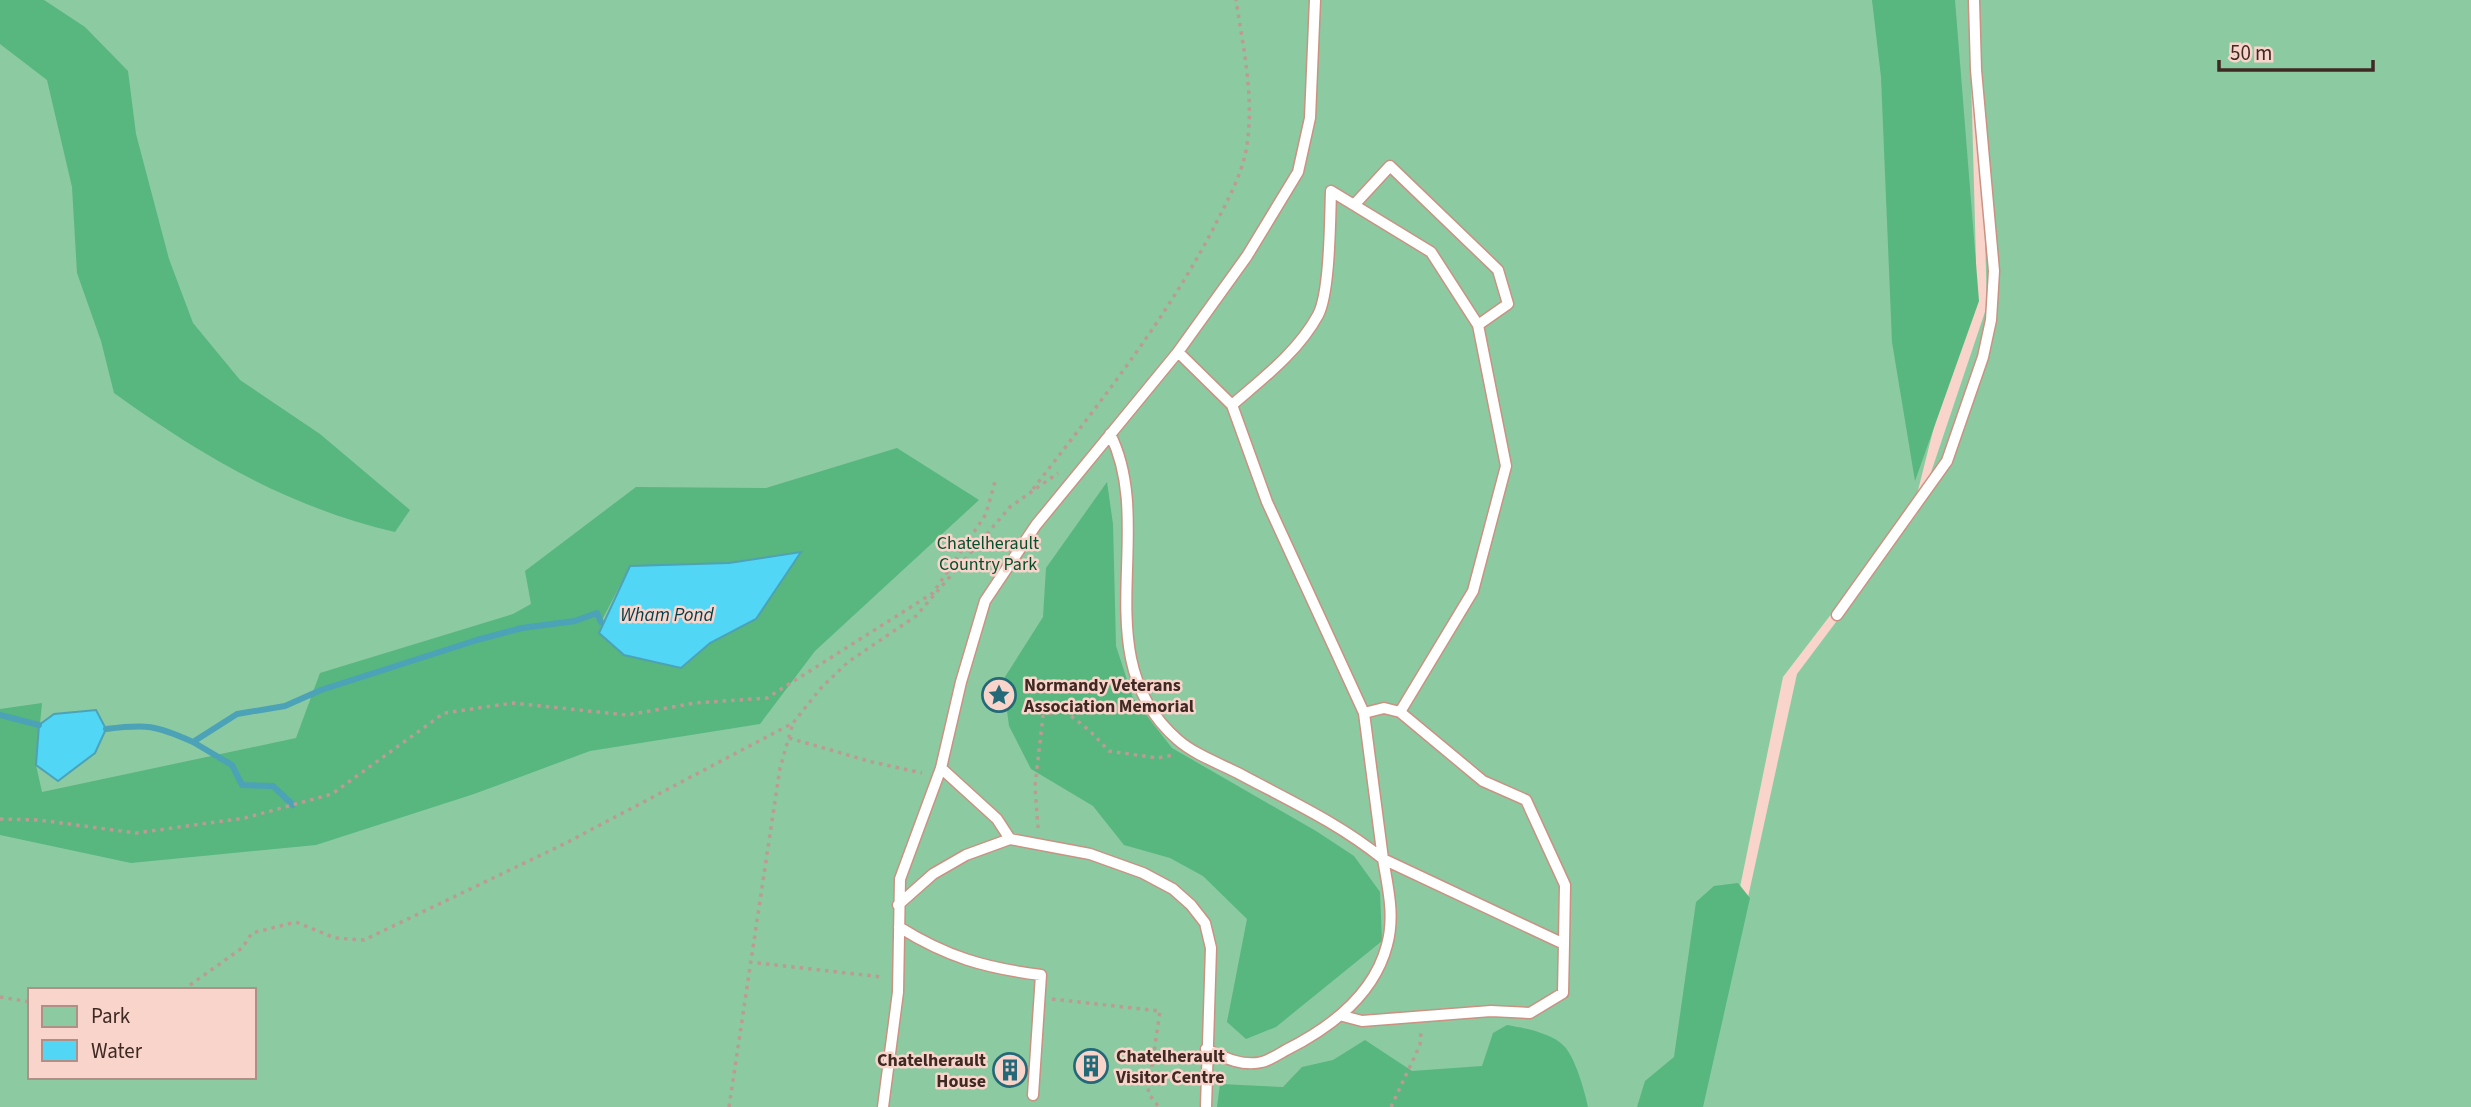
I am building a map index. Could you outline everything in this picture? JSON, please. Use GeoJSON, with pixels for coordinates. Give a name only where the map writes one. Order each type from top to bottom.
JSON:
{"type":"FeatureCollection","features":[{"type":"Feature","properties":{"kind":"lane"},"geometry":{"type":"LineString","coordinates":[[883,1107],[898,992],[900,879],[936,771],[985,600],[1036,525],[1178,352],[1247,256],[1298,172],[1310,118],[1315,0]]}},
{"type":"Feature","properties":{"kind":"lane"},"geometry":{"type":"LineString","coordinates":[[1837,615],[1947,461],[1983,357],[1991,320],[1994,271],[1976,70],[1974,0]]}},
{"type":"Feature","properties":{"kind":"lane"},"geometry":{"type":"LineString","coordinates":[[1354,205],[1390,166],[1498,270],[1508,304],[1478,325]]}},
{"type":"Feature","properties":{"kind":"lane"},"geometry":{"type":"LineString","coordinates":[[1232,405],[1284,359],[1319,314],[1328,262],[1331,191],[1432,252],[1478,325],[1506,466],[1473,591],[1401,712]]}},
{"type":"Feature","properties":{"kind":"lane"},"geometry":{"type":"LineString","coordinates":[[1178,352],[1232,405],[1266,502],[1364,713],[1392,908],[1387,946],[1368,983],[1343,1016],[1310,1038],[1262,1062],[1230,1061],[1206,1049]]}},
{"type":"Feature","properties":{"kind":"lane"},"geometry":{"type":"LineString","coordinates":[[1110,434],[1121,455],[1126,484],[1125,623],[1136,679],[1153,713],[1178,740],[1351,833],[1383,859],[1564,944]]}},
{"type":"Feature","properties":{"kind":"lane"},"geometry":{"type":"LineString","coordinates":[[1343,1016],[1362,1021],[1491,1011],[1530,1013],[1563,993],[1565,885],[1526,800],[1483,781],[1401,712],[1384,708],[1364,713]]}},
{"type":"Feature","properties":{"kind":"lane"},"geometry":{"type":"LineString","coordinates":[[936,771],[996,819],[1010,839]]}},
{"type":"Feature","properties":{"kind":"lane"},"geometry":{"type":"LineString","coordinates":[[898,905],[933,874],[966,855],[1010,839],[1090,854],[1123,865],[1173,889],[1191,905],[1205,923],[1211,948],[1206,1107]]}},
{"type":"Feature","properties":{"kind":"lane"},"geometry":{"type":"LineString","coordinates":[[900,926],[935,949],[993,969],[1041,975],[1033,1095]]}},
{"type":"Feature","properties":{"kind":"path"},"geometry":{"type":"LineString","coordinates":[[186,988],[242,948],[252,933],[296,922],[335,938],[364,940],[564,844],[793,723],[821,688],[848,662],[916,616],[1010,507],[1030,493],[1142,348],[1186,279],[1236,185],[1248,139],[1250,93],[1236,0]]}},
{"type":"Feature","properties":{"kind":"path"},"geometry":{"type":"LineString","coordinates":[[0,819],[39,820],[136,833],[245,818],[331,793],[444,713],[513,703],[577,712],[627,715],[695,703],[767,698],[933,593],[986,514],[996,478]]}},
{"type":"Feature","properties":{"kind":"path"},"geometry":{"type":"LineString","coordinates":[[1039,845],[1035,786],[1043,716],[1062,709],[1090,731],[1109,751],[1157,758],[1197,751]]}},
{"type":"Feature","properties":{"kind":"path"},"geometry":{"type":"LineString","coordinates":[[729,1107],[780,768],[793,723]]}},
{"type":"Feature","properties":{"kind":"path"},"geometry":{"type":"LineString","coordinates":[[789,738],[872,762],[936,771]]}},
{"type":"Feature","properties":{"kind":"path"},"geometry":{"type":"LineString","coordinates":[[749,962],[873,976]]}},
{"type":"Feature","properties":{"kind":"path"},"geometry":{"type":"LineString","coordinates":[[0,997],[28,1002]]}},
{"type":"Feature","properties":{"kind":"path"},"geometry":{"type":"LineString","coordinates":[[1040,998],[1160,1011],[1148,1093],[1159,1107]]}},
{"type":"Feature","properties":{"kind":"path"},"geometry":{"type":"LineString","coordinates":[[1391,1107],[1420,1045],[1422,1016]]}},
{"type":"Feature","properties":{"kind":"green space","name":"Chatelherault Country Park"},"geometry":{"type":"Polygon","coordinates":[[[0,0],[1969,0],[1976,261],[1914,506],[1783,677],[1695,1107],[0,1107],[0,0]]]}},
{"type":"Feature","properties":{"kind":"green space"},"geometry":{"type":"Polygon","coordinates":[[[0,0],[44,0],[85,27],[128,71],[136,134],[169,259],[193,323],[240,380],[320,434],[410,510],[395,532],[318,509],[247,477],[180,438],[114,393],[101,341],[77,273],[72,187],[47,80],[0,44],[0,0]]]}},
{"type":"Feature","properties":{"kind":"green space"},"geometry":{"type":"Polygon","coordinates":[[[1872,0],[1955,0],[1979,301],[1915,481],[1892,342],[1881,77],[1872,0]]]}},
{"type":"Feature","properties":{"kind":"green space"},"geometry":{"type":"Polygon","coordinates":[[[1978,0],[2471,0],[2471,1107],[1702,1107],[1797,674],[1917,514],[1987,306],[1978,0]]]}},
{"type":"Feature","properties":{"kind":"green space"},"geometry":{"type":"Polygon","coordinates":[[[897,448],[979,500],[815,651],[760,724],[590,751],[474,794],[316,845],[131,863],[0,835],[0,709],[42,703],[36,765],[42,792],[296,738],[320,673],[513,614],[531,604],[525,571],[636,487],[766,488],[897,448]],[[729,563],[630,566],[601,622],[682,668],[710,643],[756,619],[729,563]]]}},
{"type":"Feature","properties":{"kind":"green space"},"geometry":{"type":"Polygon","coordinates":[[[1107,482],[1113,524],[1116,646],[1133,698],[1172,748],[1316,831],[1354,856],[1380,892],[1382,941],[1276,1027],[1246,1039],[1227,1022],[1247,919],[1203,876],[1170,858],[1124,845],[1093,806],[1031,769],[1009,726],[1003,680],[1043,617],[1046,568],[1107,482]]]}},
{"type":"Feature","properties":{"kind":"green space"},"geometry":{"type":"Polygon","coordinates":[[[1738,883],[1750,898],[1703,1107],[1637,1107],[1645,1081],[1674,1057],[1696,902],[1714,886],[1738,883]]]}},
{"type":"Feature","properties":{"kind":"green space"},"geometry":{"type":"Polygon","coordinates":[[[1507,1025],[1545,1034],[1564,1046],[1576,1066],[1588,1107],[1217,1107],[1220,1084],[1283,1087],[1302,1067],[1333,1060],[1365,1040],[1412,1071],[1482,1066],[1493,1033],[1507,1025]]]}},
{"type":"Feature","properties":{"kind":"water","name":"Wham Pond"},"geometry":{"type":"Polygon","coordinates":[[[801,552],[756,619],[710,643],[681,668],[624,655],[599,633],[630,566],[729,563],[801,552]]]}},
{"type":"Feature","properties":{"kind":"water"},"geometry":{"type":"Polygon","coordinates":[[[96,710],[106,729],[95,753],[58,781],[36,765],[39,725],[54,714],[96,710]]]}},
{"type":"Feature","properties":{"kind":"waterway"},"geometry":{"type":"LineString","coordinates":[[106,729],[151,727],[193,742],[237,714],[285,706],[321,690],[477,640],[522,628],[575,621],[597,613],[601,622]]}},
{"type":"Feature","properties":{"kind":"waterway"},"geometry":{"type":"LineString","coordinates":[[0,715],[39,725]]}},
{"type":"Feature","properties":{"kind":"waterway"},"geometry":{"type":"LineString","coordinates":[[193,742],[232,765],[242,785],[273,786],[293,805]]}},
{"type":"Feature","properties":{"kind":"place","name":"Normandy Veterans Association Memorial"},"geometry":{"type":"Point","coordinates":[999,695]}},
{"type":"Feature","properties":{"kind":"place","name":"Chatelherault Visitor Centre"},"geometry":{"type":"Point","coordinates":[1091,1066]}},
{"type":"Feature","properties":{"kind":"place","name":"Chatelherault House"},"geometry":{"type":"Point","coordinates":[1010,1070]}}]}
